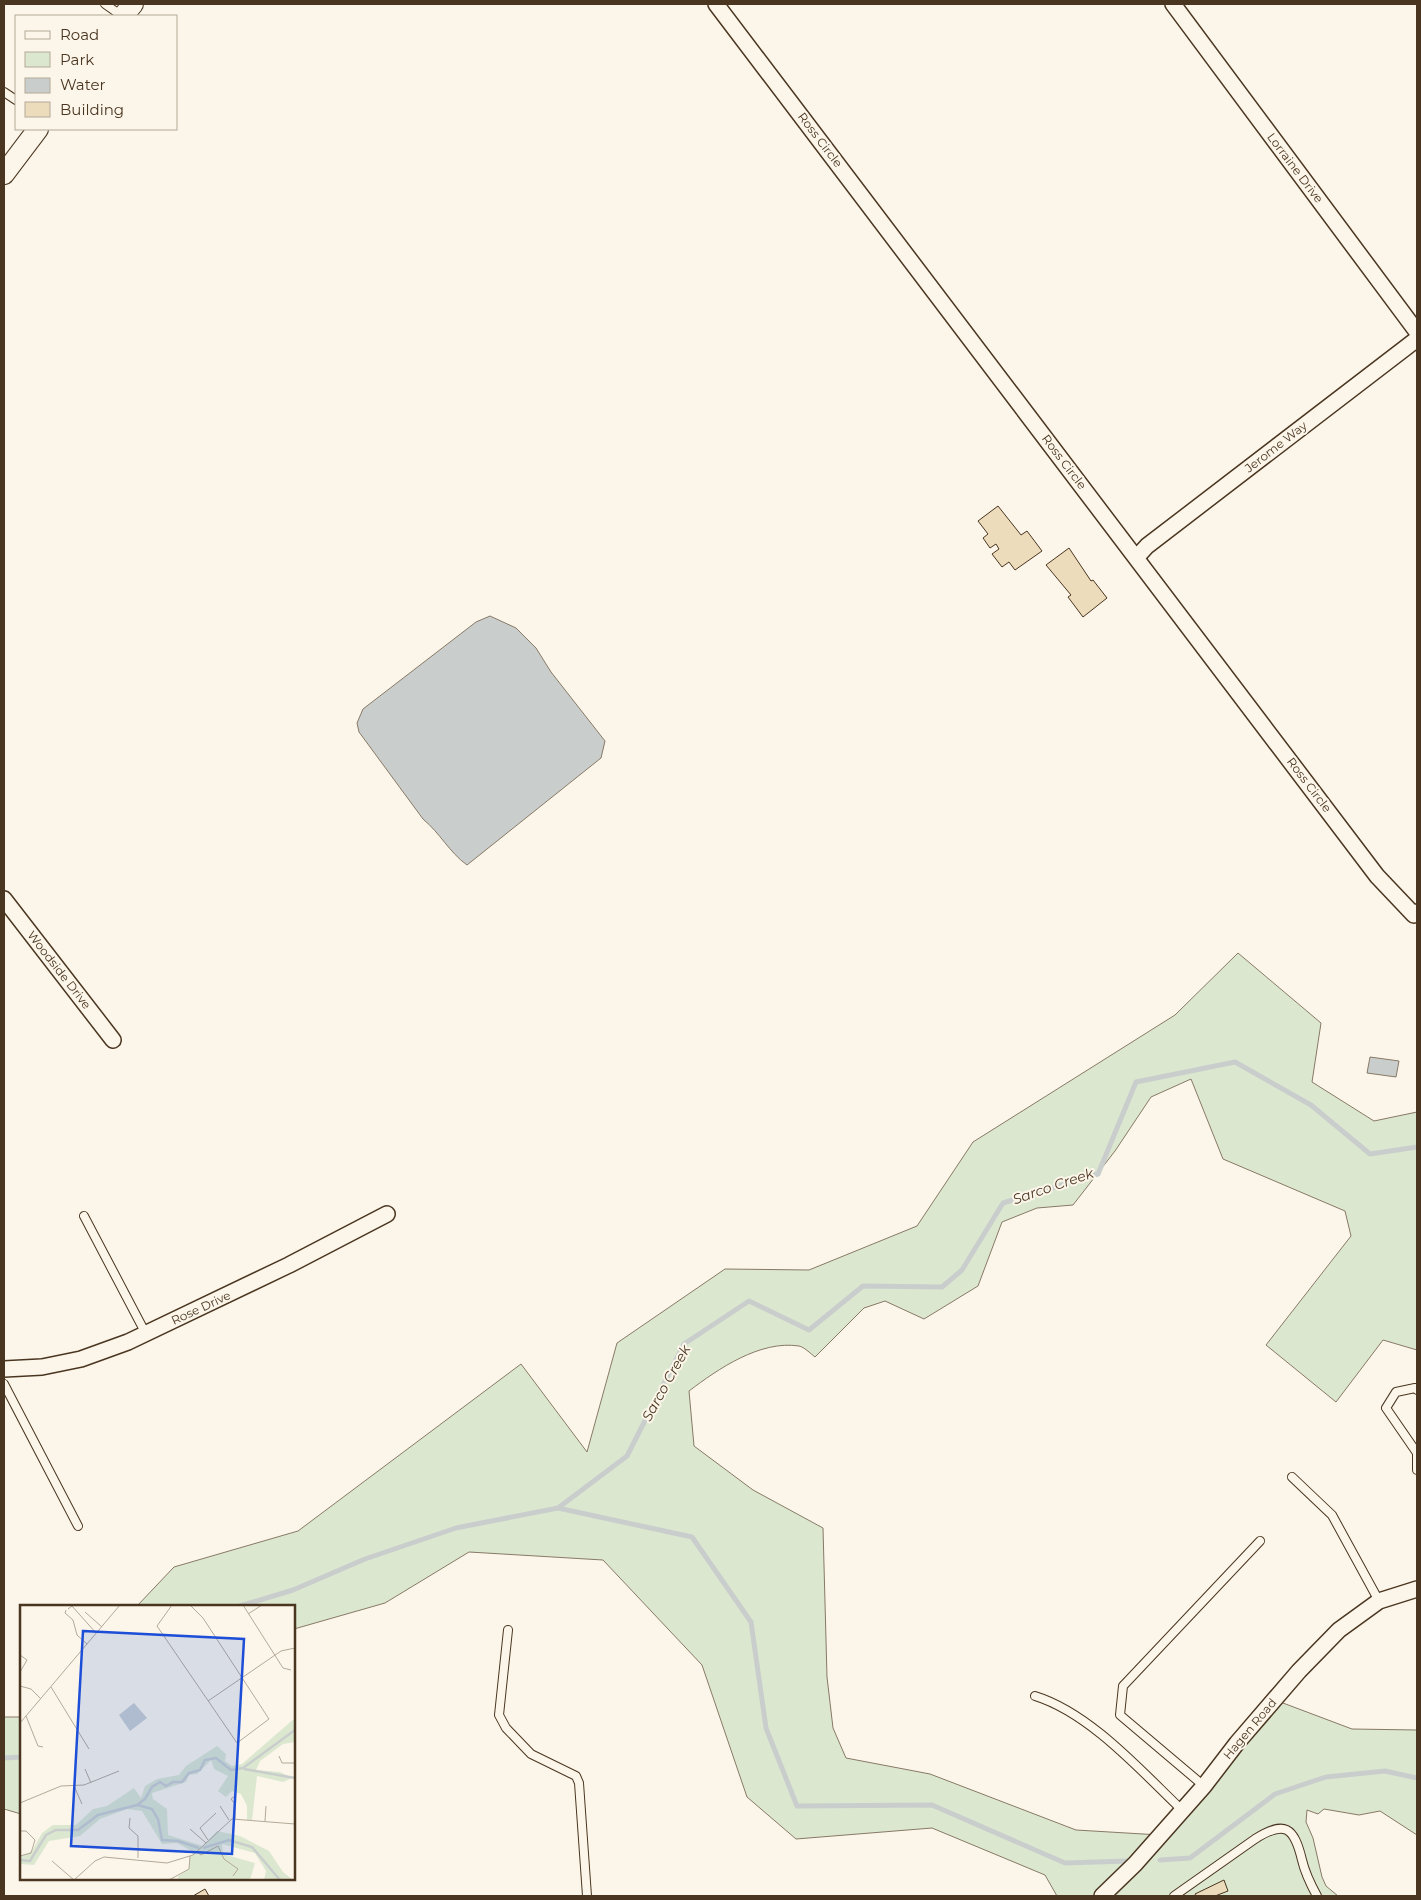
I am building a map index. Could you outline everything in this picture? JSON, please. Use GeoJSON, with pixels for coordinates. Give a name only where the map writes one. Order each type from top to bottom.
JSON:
{"type":"FeatureCollection","features":[{"type":"Feature","properties":{"kind":"main road"},"geometry":{"type":"LineString","coordinates":[[124,15],[133,4]]}},
{"type":"Feature","properties":{"kind":"main road"},"geometry":{"type":"LineString","coordinates":[[4,174],[37,130]]}},
{"type":"Feature","properties":{"kind":"street","name":"Ross Circle"},"geometry":{"type":"LineString","coordinates":[[716,4],[1377,876],[1414,915],[1417,912]]}},
{"type":"Feature","properties":{"kind":"street","name":"Lorraine Drive"},"geometry":{"type":"LineString","coordinates":[[1172,4],[1417,332]]}},
{"type":"Feature","properties":{"kind":"street","name":"Jerome Way"},"geometry":{"type":"LineString","coordinates":[[1137,558],[1147,546],[1417,339]]}},
{"type":"Feature","properties":{"kind":"street","name":"Woodside Drive"},"geometry":{"type":"LineString","coordinates":[[4,899],[114,1040]]}},
{"type":"Feature","properties":{"kind":"street","name":"Rose Drive"},"geometry":{"type":"LineString","coordinates":[[4,1369],[42,1367],[81,1359],[146,1334],[289,1266],[387,1214]]}},
{"type":"Feature","properties":{"kind":"street","name":"Hagen Road"},"geometry":{"type":"LineString","coordinates":[[1108,1894],[1204,1786],[1237,1743],[1339,1630],[1379,1601],[1417,1589]]}},
{"type":"Feature","properties":{"kind":"lane"},"geometry":{"type":"LineString","coordinates":[[105,4],[122,15]]}},
{"type":"Feature","properties":{"kind":"lane"},"geometry":{"type":"LineString","coordinates":[[4,92],[15,99]]}},
{"type":"Feature","properties":{"kind":"lane"},"geometry":{"type":"LineString","coordinates":[[84,1216],[146,1334]]}},
{"type":"Feature","properties":{"kind":"lane"},"geometry":{"type":"LineString","coordinates":[[4,1384],[78,1526]]}},
{"type":"Feature","properties":{"kind":"lane"},"geometry":{"type":"LineString","coordinates":[[1417,1390],[1415,1388],[1396,1392],[1386,1408],[1417,1452],[1417,1470]]}},
{"type":"Feature","properties":{"kind":"lane"},"geometry":{"type":"LineString","coordinates":[[1292,1477],[1332,1515],[1379,1601]]}},
{"type":"Feature","properties":{"kind":"lane"},"geometry":{"type":"LineString","coordinates":[[1204,1786],[1120,1715],[1123,1686],[1260,1541]]}},
{"type":"Feature","properties":{"kind":"lane"},"geometry":{"type":"LineString","coordinates":[[508,1630],[499,1716],[506,1728],[531,1754],[576,1776],[579,1783],[587,1896]]}},
{"type":"Feature","properties":{"kind":"lane"},"geometry":{"type":"LineString","coordinates":[[1036,1696],[1058,1705],[1080,1720],[1129,1760],[1182,1810]]}},
{"type":"Feature","properties":{"kind":"lane"},"geometry":{"type":"LineString","coordinates":[[1174,1896],[1254,1839],[1267,1832],[1281,1828],[1289,1831],[1295,1837],[1307,1877],[1317,1896]]}},
{"type":"Feature","properties":{"kind":"green space"},"geometry":{"type":"Polygon","coordinates":[[[1238,953],[1321,1023],[1312,1082],[1374,1121],[1417,1112],[1417,1350],[1383,1340],[1336,1402],[1266,1345],[1351,1236],[1345,1211],[1223,1159],[1191,1079],[1151,1097],[1115,1151],[1073,1205],[1037,1208],[1002,1222],[978,1286],[924,1319],[885,1301],[864,1308],[815,1357],[799,1346],[769,1347],[740,1358],[689,1391],[694,1446],[753,1490],[823,1528],[827,1677],[833,1728],[846,1758],[930,1774],[1076,1830],[1160,1835],[1275,1700],[1352,1729],[1417,1730],[1417,1835],[1380,1811],[1359,1815],[1324,1809],[1318,1814],[1307,1810],[1306,1822],[1313,1838],[1322,1877],[1326,1886],[1338,1896],[1057,1896],[1045,1875],[932,1828],[796,1839],[747,1797],[702,1665],[603,1560],[469,1552],[385,1603],[295,1629],[295,1605],[138,1605],[174,1567],[298,1531],[521,1364],[587,1452],[617,1343],[725,1269],[809,1270],[917,1226],[973,1142],[1175,1015],[1238,953]]]}},
{"type":"Feature","properties":{"kind":"green space"},"geometry":{"type":"Polygon","coordinates":[[[4,1717],[20,1717],[20,1814],[4,1809],[4,1717]]]}},
{"type":"Feature","properties":{"kind":"water"},"geometry":{"type":"Polygon","coordinates":[[[490,616],[516,628],[536,648],[551,672],[605,741],[601,758],[467,865],[423,819],[359,732],[357,723],[363,709],[476,622],[490,616]]]}},
{"type":"Feature","properties":{"kind":"water"},"geometry":{"type":"Polygon","coordinates":[[[1370,1057],[1399,1061],[1396,1077],[1367,1073],[1370,1057]]]}},
{"type":"Feature","properties":{"kind":"building"},"geometry":{"type":"Polygon","coordinates":[[[998,506],[1021,535],[1027,531],[1042,551],[1015,570],[1009,562],[1002,567],[992,554],[999,549],[996,544],[990,548],[983,538],[988,534],[978,521],[998,506]]]}},
{"type":"Feature","properties":{"kind":"building"},"geometry":{"type":"Polygon","coordinates":[[[1069,548],[1091,581],[1093,580],[1107,598],[1083,617],[1068,597],[1071,595],[1046,565],[1069,548]]]}},
{"type":"Feature","properties":{"kind":"building"},"geometry":{"type":"Polygon","coordinates":[[[1224,1880],[1228,1891],[1215,1896],[1196,1896],[1195,1894],[1224,1880]]]}},
{"type":"Feature","properties":{"kind":"building"},"geometry":{"type":"Polygon","coordinates":[[[205,1889],[209,1896],[193,1896],[205,1889]]]}},
{"type":"Feature","properties":{"kind":"waterway","name":"Sarco Creek"},"geometry":{"type":"LineString","coordinates":[[243,1605],[293,1590],[365,1559],[456,1528],[558,1508],[627,1456],[684,1344],[749,1301],[809,1330],[863,1286],[942,1287],[962,1270],[1003,1203],[1098,1174],[1136,1082],[1235,1062],[1311,1105],[1370,1154],[1417,1147]]}},
{"type":"Feature","properties":{"kind":"waterway"},"geometry":{"type":"LineString","coordinates":[[558,1508],[692,1537],[751,1622],[766,1728],[797,1806],[932,1805],[1065,1863],[1127,1861]]}},
{"type":"Feature","properties":{"kind":"waterway","name":"Sarco Creek"},"geometry":{"type":"LineString","coordinates":[[4,1758],[20,1757]]}},
{"type":"Feature","properties":{"kind":"waterway"},"geometry":{"type":"LineString","coordinates":[[1160,1860],[1190,1858],[1275,1794],[1326,1777],[1385,1771],[1417,1778]]}}]}
